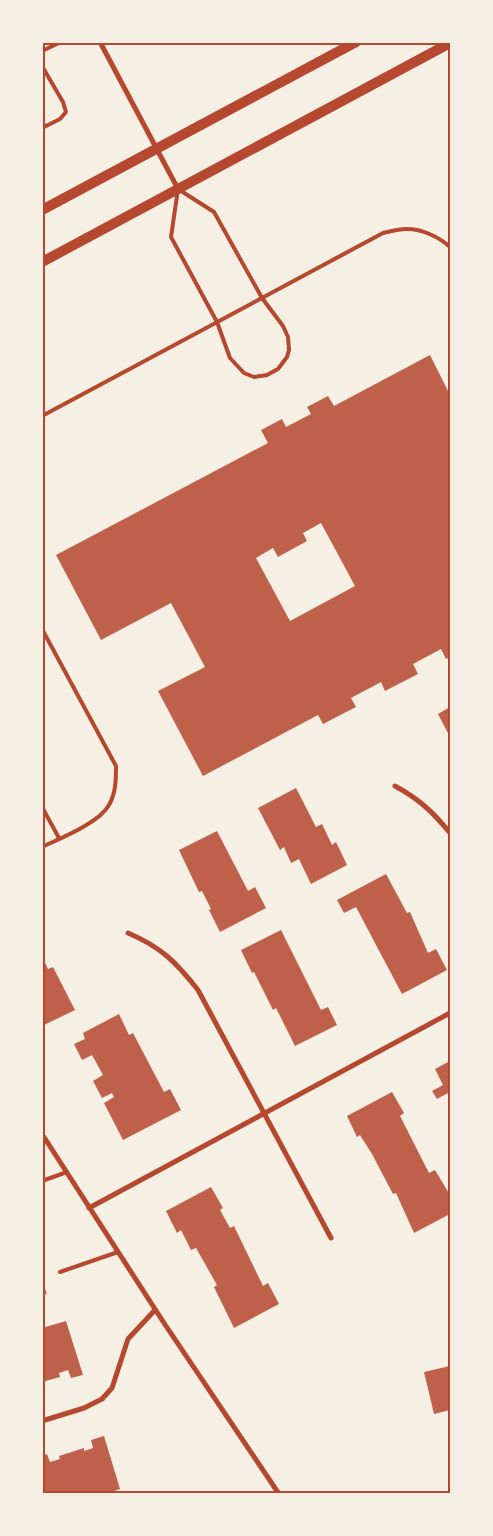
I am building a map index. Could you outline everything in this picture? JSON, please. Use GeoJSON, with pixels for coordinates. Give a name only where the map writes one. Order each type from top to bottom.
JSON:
{"type":"FeatureCollection","features":[{"type":"Feature","properties":{"kind":"main road"},"geometry":{"type":"LineString","coordinates":[[42,210],[356,42]]}},
{"type":"Feature","properties":{"kind":"main road"},"geometry":{"type":"LineString","coordinates":[[42,262],[450,44]]}},
{"type":"Feature","properties":{"kind":"street"},"geometry":{"type":"LineString","coordinates":[[100,42],[178,189]]}},
{"type":"Feature","properties":{"kind":"street"},"geometry":{"type":"LineString","coordinates":[[395,786],[411,795],[435,814],[450,833]]}},
{"type":"Feature","properties":{"kind":"street"},"geometry":{"type":"LineString","coordinates":[[128,932],[163,952],[180,967],[198,990],[331,1238]]}},
{"type":"Feature","properties":{"kind":"street"},"geometry":{"type":"LineString","coordinates":[[89,1208],[450,1013]]}},
{"type":"Feature","properties":{"kind":"street"},"geometry":{"type":"LineString","coordinates":[[42,1134],[155,1310],[279,1494]]}},
{"type":"Feature","properties":{"kind":"street"},"geometry":{"type":"LineString","coordinates":[[42,1421],[84,1408],[102,1399],[112,1388],[128,1339],[155,1310]]}},
{"type":"Feature","properties":{"kind":"lane"},"geometry":{"type":"LineString","coordinates":[[42,52],[61,42]]}},
{"type":"Feature","properties":{"kind":"lane"},"geometry":{"type":"LineString","coordinates":[[42,66],[63,102],[66,112],[60,119],[42,128]]}},
{"type":"Feature","properties":{"kind":"lane"},"geometry":{"type":"LineString","coordinates":[[178,189],[214,212],[262,298],[283,326],[288,337],[289,350],[287,357],[278,369],[267,375],[254,376],[244,373],[230,358],[217,322],[171,237],[178,189]]}},
{"type":"Feature","properties":{"kind":"lane"},"geometry":{"type":"LineString","coordinates":[[42,416],[383,233],[406,229],[426,233],[450,247]]}},
{"type":"Feature","properties":{"kind":"lane"},"geometry":{"type":"LineString","coordinates":[[42,629],[116,766],[116,784],[109,805],[97,819],[42,847]]}},
{"type":"Feature","properties":{"kind":"lane"},"geometry":{"type":"LineString","coordinates":[[42,807],[59,838]]}},
{"type":"Feature","properties":{"kind":"lane"},"geometry":{"type":"LineString","coordinates":[[42,1181],[67,1172]]}},
{"type":"Feature","properties":{"kind":"lane"},"geometry":{"type":"LineString","coordinates":[[60,1272],[118,1252]]}},
{"type":"Feature","properties":{"kind":"building"},"geometry":{"type":"Polygon","coordinates":[[[430,355],[450,395],[450,657],[446,659],[441,649],[413,664],[418,674],[385,691],[381,682],[351,698],[356,707],[323,724],[318,715],[203,776],[158,691],[205,667],[171,603],[101,640],[56,555],[268,443],[261,430],[282,419],[286,427],[311,414],[307,407],[328,396],[334,406],[430,355]],[[321,523],[303,533],[307,541],[278,557],[273,548],[256,558],[290,621],[355,586],[321,523]]]}},
{"type":"Feature","properties":{"kind":"building"},"geometry":{"type":"Polygon","coordinates":[[[450,707],[450,737],[438,714],[450,707]]]}},
{"type":"Feature","properties":{"kind":"building"},"geometry":{"type":"Polygon","coordinates":[[[296,788],[316,827],[322,824],[332,845],[336,842],[347,865],[311,884],[299,859],[291,863],[284,847],[280,850],[258,808],[296,788]]]}},
{"type":"Feature","properties":{"kind":"building"},"geometry":{"type":"Polygon","coordinates":[[[217,831],[248,891],[255,887],[266,908],[220,932],[202,891],[199,892],[179,850],[217,831]]]}},
{"type":"Feature","properties":{"kind":"building"},"geometry":{"type":"Polygon","coordinates":[[[386,874],[407,913],[410,912],[428,953],[436,949],[447,970],[402,994],[356,907],[344,913],[337,900],[386,874]]]}},
{"type":"Feature","properties":{"kind":"building"},"geometry":{"type":"Polygon","coordinates":[[[281,930],[321,1010],[328,1007],[337,1025],[295,1046],[276,1008],[273,1010],[241,950],[281,930]]]}},
{"type":"Feature","properties":{"kind":"building"},"geometry":{"type":"Polygon","coordinates":[[[42,956],[48,969],[53,967],[75,1010],[42,1026],[42,956]]]}},
{"type":"Feature","properties":{"kind":"building"},"geometry":{"type":"Polygon","coordinates":[[[119,1014],[129,1035],[133,1033],[164,1092],[170,1089],[181,1110],[123,1140],[104,1103],[114,1097],[112,1093],[102,1098],[93,1081],[103,1075],[92,1055],[82,1060],[74,1044],[85,1039],[83,1033],[119,1014]]]}},
{"type":"Feature","properties":{"kind":"building"},"geometry":{"type":"Polygon","coordinates":[[[450,1061],[450,1098],[448,1093],[437,1099],[432,1091],[443,1085],[435,1069],[450,1061]]]}},
{"type":"Feature","properties":{"kind":"building"},"geometry":{"type":"Polygon","coordinates":[[[392,1092],[404,1113],[400,1116],[429,1173],[435,1170],[450,1195],[450,1214],[414,1233],[396,1193],[393,1194],[372,1154],[360,1135],[357,1137],[347,1116],[392,1092]]]}},
{"type":"Feature","properties":{"kind":"building"},"geometry":{"type":"Polygon","coordinates":[[[211,1187],[223,1208],[220,1210],[230,1228],[234,1226],[263,1286],[268,1283],[279,1304],[234,1328],[214,1287],[217,1285],[196,1248],[191,1250],[181,1230],[177,1233],[166,1211],[211,1187]]]}},
{"type":"Feature","properties":{"kind":"building"},"geometry":{"type":"Polygon","coordinates":[[[42,1281],[47,1294],[42,1295],[42,1281]]]}},
{"type":"Feature","properties":{"kind":"building"},"geometry":{"type":"Polygon","coordinates":[[[66,1321],[83,1375],[71,1378],[68,1370],[59,1373],[60,1377],[42,1382],[42,1328],[66,1321]]]}},
{"type":"Feature","properties":{"kind":"building"},"geometry":{"type":"Polygon","coordinates":[[[450,1366],[450,1410],[434,1414],[424,1372],[450,1366]]]}},
{"type":"Feature","properties":{"kind":"building"},"geometry":{"type":"Polygon","coordinates":[[[104,1436],[120,1489],[106,1494],[46,1494],[42,1483],[42,1456],[47,1454],[50,1462],[60,1459],[59,1456],[84,1448],[84,1451],[93,1448],[91,1440],[104,1436]]]}}]}
